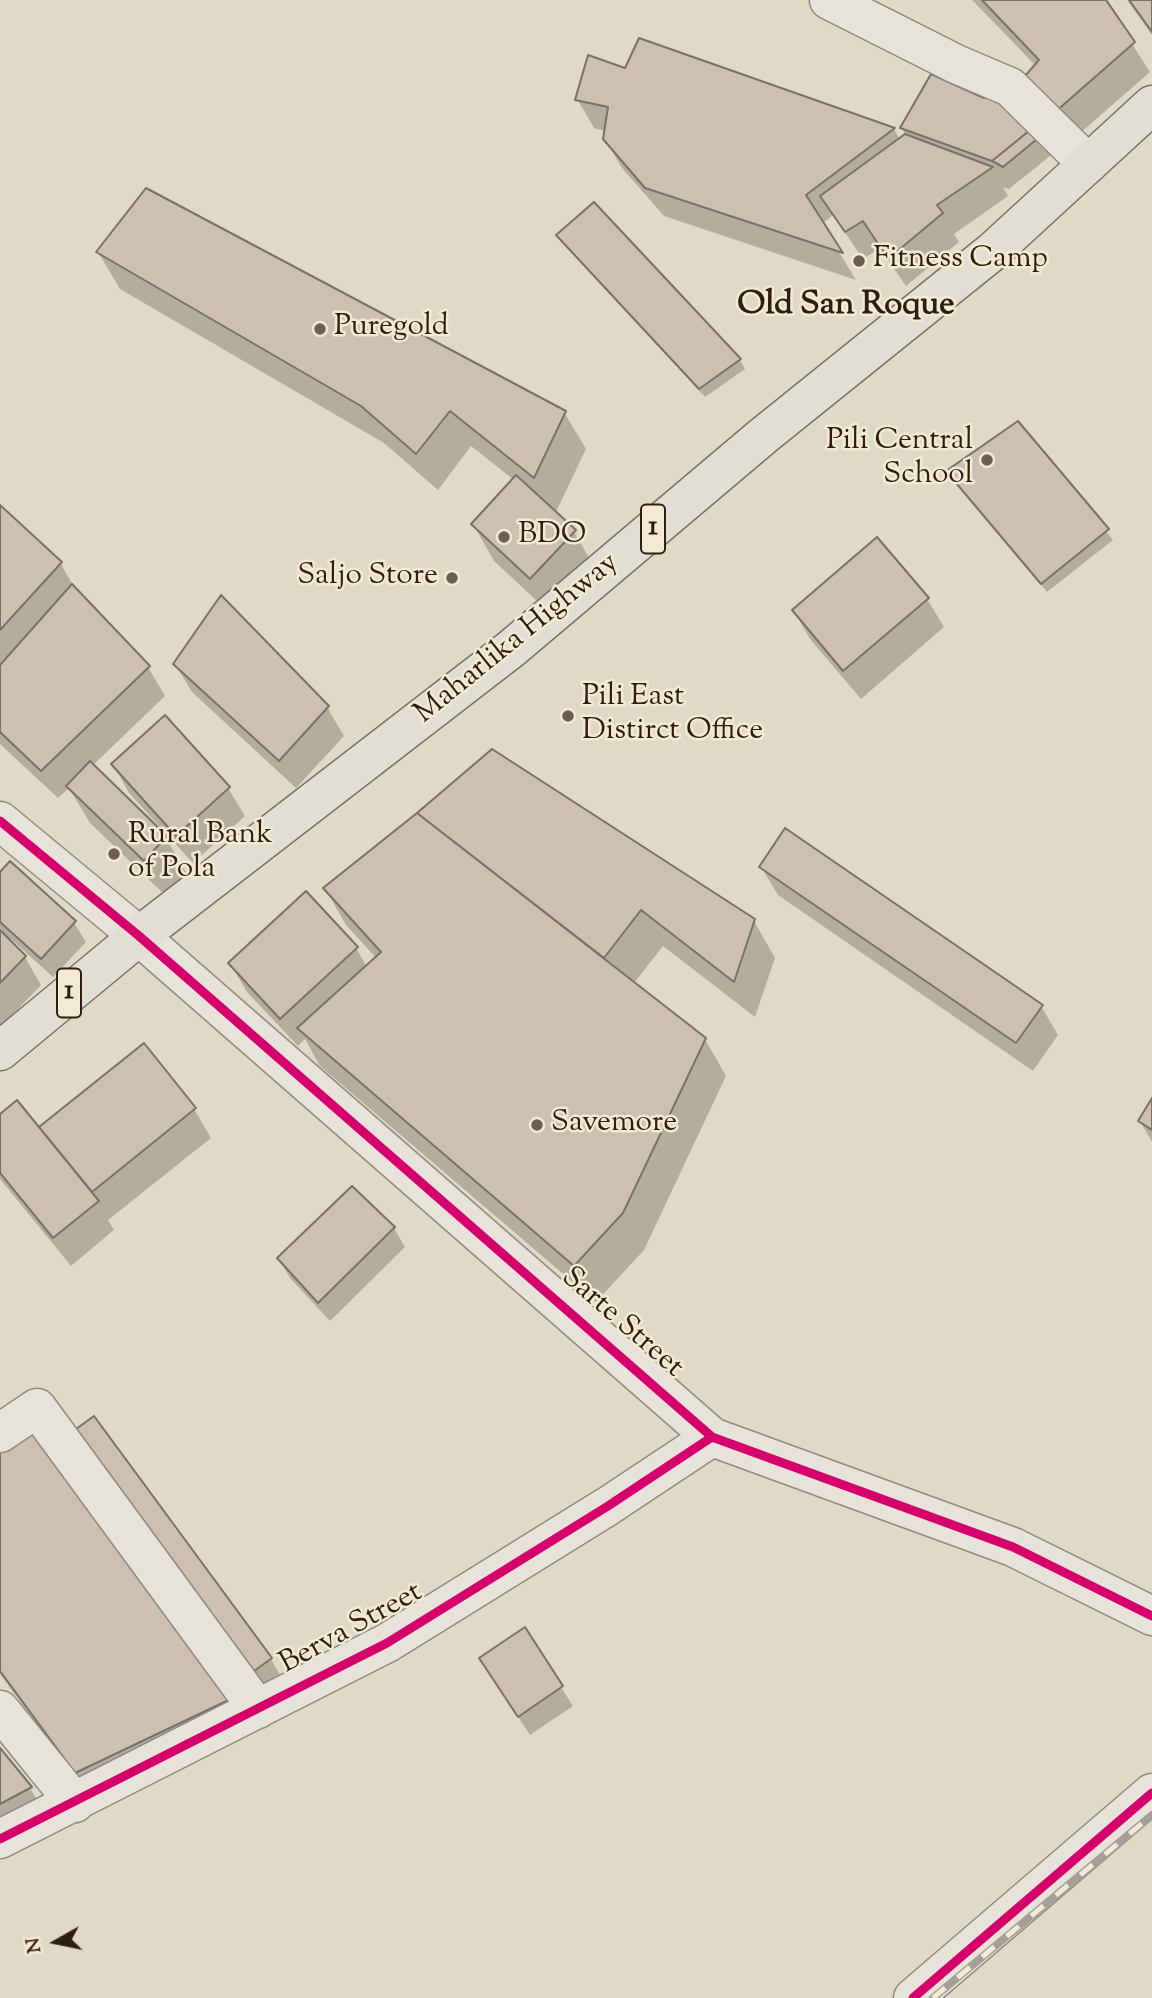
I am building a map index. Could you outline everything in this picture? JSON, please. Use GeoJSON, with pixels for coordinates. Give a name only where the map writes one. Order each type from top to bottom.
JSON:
{"type":"FeatureCollection","features":[{"type":"Feature","properties":{"kind":"main road","name":"Maharlika Highway"},"geometry":{"type":"LineString","coordinates":[[0,1051],[139,936],[511,649],[763,436],[993,251],[1152,105]]}},
{"type":"Feature","properties":{"kind":"street"},"geometry":{"type":"LineString","coordinates":[[829,0],[956,64],[1010,87],[1088,164]]}},
{"type":"Feature","properties":{"kind":"street","name":"Sarte Street"},"geometry":{"type":"LineString","coordinates":[[0,821],[139,936],[712,1437],[1013,1548],[1152,1616]]}},
{"type":"Feature","properties":{"kind":"street"},"geometry":{"type":"LineString","coordinates":[[0,1433],[37,1408],[258,1709]]}},
{"type":"Feature","properties":{"kind":"street","name":"Berva Street"},"geometry":{"type":"LineString","coordinates":[[0,1839],[387,1643],[596,1514],[712,1437]]}},
{"type":"Feature","properties":{"kind":"street"},"geometry":{"type":"LineString","coordinates":[[0,1710],[75,1803]]}},
{"type":"Feature","properties":{"kind":"street"},"geometry":{"type":"LineString","coordinates":[[913,1998],[1152,1793]]}},
{"type":"Feature","properties":{"kind":"building"},"geometry":{"type":"Polygon","coordinates":[[[982,0],[1106,0],[1135,42],[1054,113],[1018,84],[1039,60],[982,0]]]}},
{"type":"Feature","properties":{"kind":"building"},"geometry":{"type":"Polygon","coordinates":[[[1129,0],[1152,0],[1152,32],[1129,0]]]}},
{"type":"Feature","properties":{"kind":"building"},"geometry":{"type":"Polygon","coordinates":[[[639,38],[895,128],[806,195],[843,253],[645,188],[603,139],[608,107],[575,100],[588,55],[625,68],[639,38]]]}},
{"type":"Feature","properties":{"kind":"building"},"geometry":{"type":"Polygon","coordinates":[[[931,74],[984,98],[1011,95],[1040,122],[992,161],[900,128],[931,74]]]}},
{"type":"Feature","properties":{"kind":"building"},"geometry":{"type":"Polygon","coordinates":[[[1040,122],[1048,130],[1003,167],[992,161],[1040,122]]]}},
{"type":"Feature","properties":{"kind":"building"},"geometry":{"type":"Polygon","coordinates":[[[905,134],[993,167],[937,205],[943,213],[888,259],[863,221],[845,232],[820,196],[905,134]]]}},
{"type":"Feature","properties":{"kind":"building","name":"Puregold"},"geometry":{"type":"Polygon","coordinates":[[[146,188],[566,411],[534,478],[450,411],[416,454],[361,406],[96,252],[146,188]]]}},
{"type":"Feature","properties":{"kind":"building"},"geometry":{"type":"Polygon","coordinates":[[[594,202],[741,359],[699,389],[556,235],[594,202]]]}},
{"type":"Feature","properties":{"kind":"building"},"geometry":{"type":"Polygon","coordinates":[[[1018,421],[1109,529],[1041,584],[946,471],[1018,421]]]}},
{"type":"Feature","properties":{"kind":"building"},"geometry":{"type":"Polygon","coordinates":[[[516,475],[576,530],[530,579],[471,524],[516,475]]]}},
{"type":"Feature","properties":{"kind":"building"},"geometry":{"type":"Polygon","coordinates":[[[0,505],[62,562],[0,630],[0,505]]]}},
{"type":"Feature","properties":{"kind":"building"},"geometry":{"type":"Polygon","coordinates":[[[877,537],[929,598],[843,671],[792,610],[877,537]]]}},
{"type":"Feature","properties":{"kind":"building"},"geometry":{"type":"Polygon","coordinates":[[[72,584],[150,666],[41,771],[0,732],[0,665],[72,584]]]}},
{"type":"Feature","properties":{"kind":"building"},"geometry":{"type":"Polygon","coordinates":[[[221,595],[329,706],[279,761],[173,664],[221,595]]]}},
{"type":"Feature","properties":{"kind":"building"},"geometry":{"type":"Polygon","coordinates":[[[165,715],[230,787],[176,836],[111,764],[165,715]]]}},
{"type":"Feature","properties":{"kind":"building"},"geometry":{"type":"Polygon","coordinates":[[[492,749],[755,919],[734,982],[641,910],[604,958],[417,813],[492,749]]]}},
{"type":"Feature","properties":{"kind":"building"},"geometry":{"type":"Polygon","coordinates":[[[90,761],[167,836],[144,861],[66,786],[90,761]]]}},
{"type":"Feature","properties":{"kind":"building","name":"Savemore"},"geometry":{"type":"Polygon","coordinates":[[[417,813],[706,1038],[623,1213],[574,1266],[297,1028],[381,952],[323,888],[417,813]]]}},
{"type":"Feature","properties":{"kind":"building"},"geometry":{"type":"Polygon","coordinates":[[[785,828],[1043,1005],[1016,1043],[759,867],[785,828]]]}},
{"type":"Feature","properties":{"kind":"building"},"geometry":{"type":"Polygon","coordinates":[[[10,861],[76,921],[41,959],[0,922],[0,872],[10,861]]]}},
{"type":"Feature","properties":{"kind":"building"},"geometry":{"type":"Polygon","coordinates":[[[306,891],[358,947],[280,1019],[228,963],[306,891]]]}},
{"type":"Feature","properties":{"kind":"building"},"geometry":{"type":"Polygon","coordinates":[[[0,930],[26,956],[0,983],[0,930]]]}},
{"type":"Feature","properties":{"kind":"building"},"geometry":{"type":"Polygon","coordinates":[[[144,1043],[196,1108],[92,1192],[39,1127],[144,1043]]]}},
{"type":"Feature","properties":{"kind":"building"},"geometry":{"type":"Polygon","coordinates":[[[1152,1098],[1152,1130],[1138,1121],[1152,1098]]]}},
{"type":"Feature","properties":{"kind":"building"},"geometry":{"type":"Polygon","coordinates":[[[17,1100],[99,1201],[53,1238],[0,1173],[0,1114],[17,1100]]]}},
{"type":"Feature","properties":{"kind":"building"},"geometry":{"type":"Polygon","coordinates":[[[352,1186],[395,1227],[318,1303],[277,1258],[352,1186]]]}},
{"type":"Feature","properties":{"kind":"building"},"geometry":{"type":"Polygon","coordinates":[[[94,1416],[272,1658],[250,1674],[72,1432],[94,1416]]]}},
{"type":"Feature","properties":{"kind":"building"},"geometry":{"type":"Polygon","coordinates":[[[32,1424],[235,1697],[75,1773],[0,1671],[0,1447],[32,1424]]]}},
{"type":"Feature","properties":{"kind":"building"},"geometry":{"type":"Polygon","coordinates":[[[525,1627],[563,1686],[518,1717],[479,1658],[525,1627]]]}},
{"type":"Feature","properties":{"kind":"building"},"geometry":{"type":"Polygon","coordinates":[[[0,1748],[32,1787],[0,1804],[0,1748]]]}},
{"type":"Feature","properties":{"kind":"railway"},"geometry":{"type":"LineString","coordinates":[[933,1998],[1152,1815]]}},
{"type":"Feature","properties":{"kind":"cycle path"},"geometry":{"type":"LineString","coordinates":[[0,821],[139,936],[712,1437],[1013,1547],[1152,1616]]}},
{"type":"Feature","properties":{"kind":"cycle path"},"geometry":{"type":"LineString","coordinates":[[0,1839],[387,1643],[608,1506],[712,1437]]}},
{"type":"Feature","properties":{"kind":"cycle path"},"geometry":{"type":"LineString","coordinates":[[913,1998],[1152,1793]]}},
{"type":"Feature","properties":{"kind":"place","name":"Fitness Camp"},"geometry":{"type":"Point","coordinates":[859,261]}},
{"type":"Feature","properties":{"kind":"place","name":"Puregold"},"geometry":{"type":"Point","coordinates":[320,329]}},
{"type":"Feature","properties":{"kind":"place","name":"Pili Central School"},"geometry":{"type":"Point","coordinates":[987,460]}},
{"type":"Feature","properties":{"kind":"place","name":"BDO"},"geometry":{"type":"Point","coordinates":[504,537]}},
{"type":"Feature","properties":{"kind":"place","name":"Saljo Store"},"geometry":{"type":"Point","coordinates":[452,578]}},
{"type":"Feature","properties":{"kind":"place","name":"Pili East Distirct Office"},"geometry":{"type":"Point","coordinates":[568,716]}},
{"type":"Feature","properties":{"kind":"place","name":"Rural Bank of Pola"},"geometry":{"type":"Point","coordinates":[114,854]}},
{"type":"Feature","properties":{"kind":"place","name":"Savemore"},"geometry":{"type":"Point","coordinates":[537,1125]}},
{"type":"Feature","properties":{"kind":"district","name":"Old San Roque"},"geometry":{"type":"Point","coordinates":[846,307]}}]}
